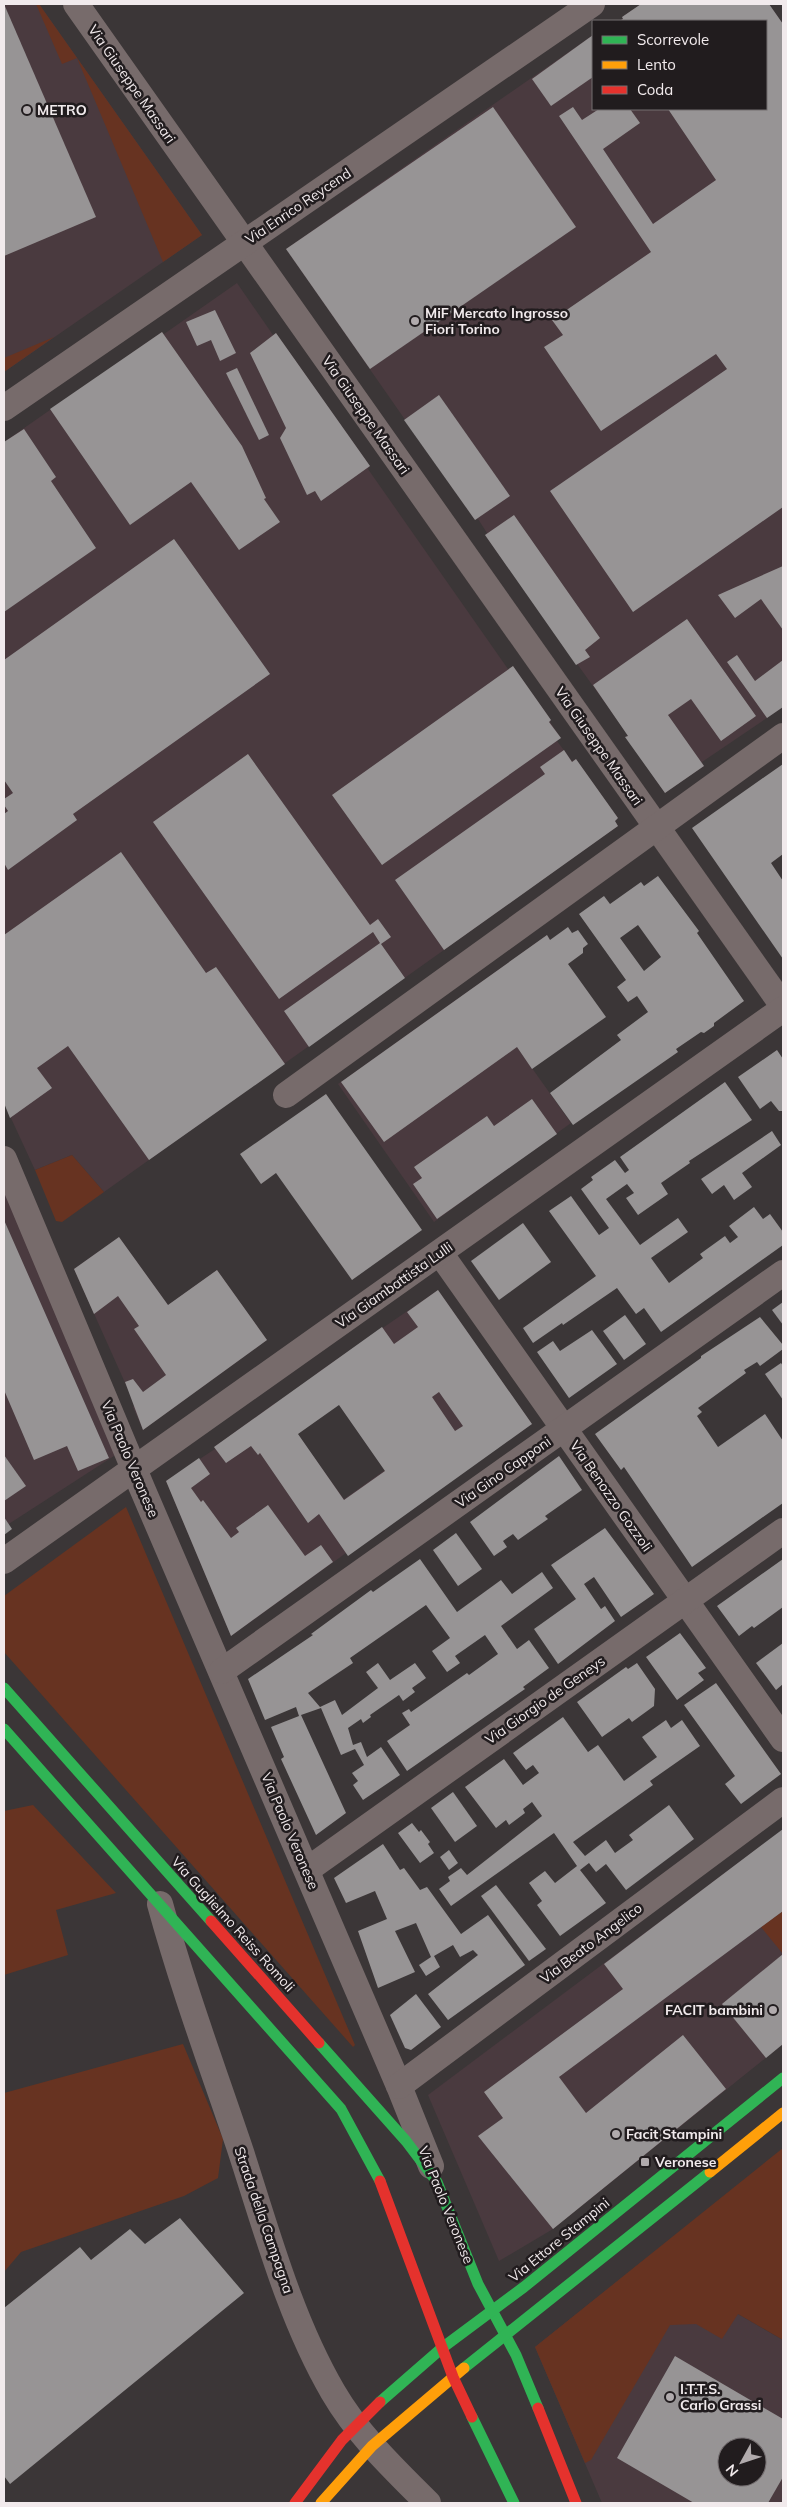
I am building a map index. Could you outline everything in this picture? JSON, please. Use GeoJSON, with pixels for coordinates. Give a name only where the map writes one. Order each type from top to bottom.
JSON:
{"type":"FeatureCollection","features":[{"type":"Feature","properties":{"kind":"main road","name":"Via Guglielmo Reiss Romoli"},"geometry":{"type":"LineString","coordinates":[[4,1688],[406,2141],[437,2182]]}},
{"type":"Feature","properties":{"kind":"main road"},"geometry":{"type":"LineString","coordinates":[[4,1728],[341,2109],[377,2174],[453,2376],[514,2503]]}},
{"type":"Feature","properties":{"kind":"main road","name":"Via Ettore Stampini"},"geometry":{"type":"LineString","coordinates":[[295,2503],[355,2426],[442,2348],[524,2287],[783,2078]]}},
{"type":"Feature","properties":{"kind":"main road"},"geometry":{"type":"LineString","coordinates":[[322,2503],[372,2446],[453,2376],[783,2113]]}},
{"type":"Feature","properties":{"kind":"main road","name":"Via Paolo Veronese"},"geometry":{"type":"LineString","coordinates":[[437,2182],[478,2284],[506,2335],[576,2503]]}},
{"type":"Feature","properties":{"kind":"street","name":"Via Giuseppe Massari"},"geometry":{"type":"LineString","coordinates":[[76,4],[783,1007]]}},
{"type":"Feature","properties":{"kind":"street","name":"Via Enrico Reycend"},"geometry":{"type":"LineString","coordinates":[[4,408],[592,4]]}},
{"type":"Feature","properties":{"kind":"street"},"geometry":{"type":"LineString","coordinates":[[286,1095],[783,736]]}},
{"type":"Feature","properties":{"kind":"street","name":"Via Giambattista Lulli"},"geometry":{"type":"LineString","coordinates":[[4,1561],[440,1253],[783,1007]]}},
{"type":"Feature","properties":{"kind":"street","name":"Via Paolo Veronese"},"geometry":{"type":"LineString","coordinates":[[4,1159],[134,1468],[399,2086],[437,2182]]}},
{"type":"Feature","properties":{"kind":"street","name":"Via Benozzo Gozzoli"},"geometry":{"type":"LineString","coordinates":[[440,1253],[783,1739]]}},
{"type":"Feature","properties":{"kind":"street","name":"Via Gino Capponi"},"geometry":{"type":"LineString","coordinates":[[222,1671],[783,1273]]}},
{"type":"Feature","properties":{"kind":"street","name":"Via Giorgio de Geneys"},"geometry":{"type":"LineString","coordinates":[[307,1870],[783,1531]]}},
{"type":"Feature","properties":{"kind":"street","name":"Via Beato Angelico"},"geometry":{"type":"LineString","coordinates":[[399,2086],[783,1800]]}},
{"type":"Feature","properties":{"kind":"street","name":"Strada della Campagna"},"geometry":{"type":"LineString","coordinates":[[160,1904],[179,1974],[280,2269],[316,2359],[332,2391],[355,2426],[428,2503]]}},
{"type":"Feature","properties":{"kind":"shaded area"},"geometry":{"type":"Polygon","coordinates":[[[4,4],[39,4],[202,235],[4,372],[4,4]]]}},
{"type":"Feature","properties":{"kind":"shaded area"},"geometry":{"type":"Polygon","coordinates":[[[36,4],[39,4],[202,235],[163,262],[77,58],[62,64],[36,4]]]}},
{"type":"Feature","properties":{"kind":"shaded area"},"geometry":{"type":"Polygon","coordinates":[[[641,4],[769,4],[783,24],[783,707],[702,762],[704,766],[665,793],[626,737],[628,735],[485,535],[487,533],[478,519],[475,520],[286,249],[592,36],[592,110],[767,110],[767,20],[621,20],[623,19],[622,17],[641,4]]]}},
{"type":"Feature","properties":{"kind":"shaded area"},"geometry":{"type":"Polygon","coordinates":[[[237,283],[273,335],[276,333],[370,466],[368,469],[508,669],[513,666],[551,720],[550,722],[561,738],[557,741],[572,761],[576,759],[618,818],[615,821],[618,826],[104,1192],[72,1155],[35,1170],[4,1103],[4,442],[162,332],[164,334],[237,283]]]}},
{"type":"Feature","properties":{"kind":"shaded area"},"geometry":{"type":"Polygon","coordinates":[[[54,337],[4,372],[4,358],[54,337]]]}},
{"type":"Feature","properties":{"kind":"shaded area"},"geometry":{"type":"Polygon","coordinates":[[[547,935],[595,1003],[522,1054],[571,1123],[434,1222],[338,1084],[547,935]]]}},
{"type":"Feature","properties":{"kind":"shaded area"},"geometry":{"type":"Polygon","coordinates":[[[72,1155],[104,1192],[62,1222],[56,1221],[35,1170],[72,1155]]]}},
{"type":"Feature","properties":{"kind":"shaded area"},"geometry":{"type":"Polygon","coordinates":[[[4,1176],[117,1454],[4,1527],[4,1176]]]}},
{"type":"Feature","properties":{"kind":"shaded area"},"geometry":{"type":"Polygon","coordinates":[[[119,1237],[168,1305],[217,1270],[267,1340],[143,1430],[133,1407],[135,1405],[74,1269],[119,1237]]]}},
{"type":"Feature","properties":{"kind":"shaded area"},"geometry":{"type":"Polygon","coordinates":[[[438,1290],[532,1424],[346,1553],[231,1636],[166,1481],[215,1449],[214,1447],[275,1403],[344,1499],[385,1470],[317,1373],[438,1290]]]}},
{"type":"Feature","properties":{"kind":"shaded area"},"geometry":{"type":"Polygon","coordinates":[[[126,1507],[355,2045],[353,2047],[4,1652],[4,1596],[126,1507]]]}},
{"type":"Feature","properties":{"kind":"shaded area"},"geometry":{"type":"Polygon","coordinates":[[[33,1805],[116,1893],[56,1910],[68,1955],[4,1975],[4,1811],[33,1805]]]}},
{"type":"Feature","properties":{"kind":"shaded area"},"geometry":{"type":"Polygon","coordinates":[[[762,1845],[783,1874],[783,2044],[553,2229],[499,2261],[428,2095],[762,1845]]]}},
{"type":"Feature","properties":{"kind":"shaded area"},"geometry":{"type":"Polygon","coordinates":[[[783,1911],[783,1954],[761,1927],[783,1911]]]}},
{"type":"Feature","properties":{"kind":"shaded area"},"geometry":{"type":"Polygon","coordinates":[[[183,2044],[223,2139],[218,2178],[184,2196],[21,2252],[4,2272],[4,2093],[183,2044]]]}},
{"type":"Feature","properties":{"kind":"shaded area"},"geometry":{"type":"Polygon","coordinates":[[[783,2148],[783,2340],[738,2314],[722,2339],[696,2324],[670,2325],[591,2460],[585,2463],[535,2347],[783,2148]]]}},
{"type":"Feature","properties":{"kind":"shaded area","name":"I.T.T.S. Carlo Grassi"},"geometry":{"type":"Polygon","coordinates":[[[644,2260],[783,2340],[783,2503],[602,2503],[535,2347],[644,2260]]]}},
{"type":"Feature","properties":{"kind":"building","name":"METRO"},"geometry":{"type":"Polygon","coordinates":[[[4,4],[96,217],[4,256],[4,4]]]}},
{"type":"Feature","properties":{"kind":"building"},"geometry":{"type":"Polygon","coordinates":[[[641,4],[769,4],[783,24],[783,507],[633,612],[550,491],[727,369],[716,354],[601,431],[544,347],[563,335],[552,320],[651,252],[559,116],[573,107],[582,120],[597,110],[631,110],[640,123],[603,149],[653,224],[716,180],[669,110],[767,110],[767,20],[621,20],[623,19],[622,17],[641,4]]]}},
{"type":"Feature","properties":{"kind":"building"},"geometry":{"type":"Polygon","coordinates":[[[592,36],[592,78],[551,106],[532,79],[592,36]]]}},
{"type":"Feature","properties":{"kind":"building"},"geometry":{"type":"Polygon","coordinates":[[[493,107],[576,227],[370,369],[286,249],[493,107]]]}},
{"type":"Feature","properties":{"kind":"building"},"geometry":{"type":"Polygon","coordinates":[[[215,310],[236,353],[220,361],[211,340],[197,346],[186,322],[215,310]]]}},
{"type":"Feature","properties":{"kind":"building"},"geometry":{"type":"Polygon","coordinates":[[[162,332],[242,446],[266,498],[264,499],[280,522],[239,550],[191,482],[130,525],[50,409],[162,332]]]}},
{"type":"Feature","properties":{"kind":"building"},"geometry":{"type":"Polygon","coordinates":[[[276,333],[370,466],[321,501],[315,491],[307,495],[280,438],[286,428],[250,353],[276,333]]]}},
{"type":"Feature","properties":{"kind":"building"},"geometry":{"type":"Polygon","coordinates":[[[237,368],[269,435],[259,440],[226,373],[237,368]]]}},
{"type":"Feature","properties":{"kind":"building"},"geometry":{"type":"Polygon","coordinates":[[[439,395],[510,496],[475,520],[404,420],[439,395]]]}},
{"type":"Feature","properties":{"kind":"building"},"geometry":{"type":"Polygon","coordinates":[[[24,429],[56,477],[51,481],[96,548],[4,612],[4,442],[24,429]]]}},
{"type":"Feature","properties":{"kind":"building"},"geometry":{"type":"Polygon","coordinates":[[[514,515],[600,638],[585,650],[590,657],[576,665],[485,535],[514,515]]]}},
{"type":"Feature","properties":{"kind":"building"},"geometry":{"type":"Polygon","coordinates":[[[174,539],[270,674],[73,814],[77,820],[8,870],[4,863],[4,814],[8,811],[4,805],[4,799],[13,793],[4,780],[4,660],[174,539]]]}},
{"type":"Feature","properties":{"kind":"building"},"geometry":{"type":"Polygon","coordinates":[[[783,566],[783,630],[761,599],[735,618],[718,595],[783,566]]]}},
{"type":"Feature","properties":{"kind":"building"},"geometry":{"type":"Polygon","coordinates":[[[687,619],[756,716],[721,741],[691,699],[668,715],[704,766],[665,793],[625,737],[628,736],[593,685],[687,619]]]}},
{"type":"Feature","properties":{"kind":"building"},"geometry":{"type":"Polygon","coordinates":[[[737,655],[755,681],[783,660],[783,707],[767,718],[727,662],[737,655]]]}},
{"type":"Feature","properties":{"kind":"building"},"geometry":{"type":"Polygon","coordinates":[[[513,666],[551,720],[549,722],[561,738],[382,865],[332,795],[513,666]]]}},
{"type":"Feature","properties":{"kind":"building"},"geometry":{"type":"Polygon","coordinates":[[[564,750],[572,762],[576,759],[618,818],[615,821],[618,826],[444,950],[395,880],[545,774],[540,767],[564,750]]]}},
{"type":"Feature","properties":{"kind":"building"},"geometry":{"type":"Polygon","coordinates":[[[248,754],[370,925],[378,919],[391,937],[381,944],[405,978],[309,1047],[284,1011],[380,943],[373,932],[279,999],[153,822],[248,754]]]}},
{"type":"Feature","properties":{"kind":"building"},"geometry":{"type":"Polygon","coordinates":[[[783,764],[783,854],[771,863],[783,881],[783,959],[692,828],[783,764]]]}},
{"type":"Feature","properties":{"kind":"building"},"geometry":{"type":"Polygon","coordinates":[[[121,852],[206,973],[216,967],[285,1064],[149,1160],[68,1046],[37,1068],[52,1088],[10,1118],[4,1103],[4,935],[121,852]]]}},
{"type":"Feature","properties":{"kind":"building"},"geometry":{"type":"Polygon","coordinates":[[[658,876],[699,931],[697,933],[744,1001],[714,1023],[714,1026],[704,1033],[701,1032],[676,1049],[678,1052],[573,1125],[550,1093],[621,1040],[617,1035],[648,1012],[637,996],[628,1002],[617,987],[626,980],[579,914],[604,896],[610,904],[641,882],[644,886],[658,876]],[[638,925],[620,938],[644,971],[661,957],[638,925]]]}},
{"type":"Feature","properties":{"kind":"building"},"geometry":{"type":"Polygon","coordinates":[[[568,927],[572,933],[578,930],[588,944],[583,948],[583,953],[568,964],[606,1017],[532,1069],[517,1047],[384,1142],[341,1082],[547,935],[550,940],[568,927]]]}},
{"type":"Feature","properties":{"kind":"building"},"geometry":{"type":"Polygon","coordinates":[[[777,1050],[783,1059],[783,1111],[779,1111],[771,1101],[760,1109],[738,1077],[777,1050]]]}},
{"type":"Feature","properties":{"kind":"building"},"geometry":{"type":"Polygon","coordinates":[[[725,1082],[752,1120],[689,1161],[690,1163],[661,1183],[668,1194],[638,1215],[626,1198],[634,1193],[627,1184],[606,1199],[640,1245],[678,1218],[688,1232],[651,1258],[669,1283],[703,1258],[700,1254],[725,1236],[730,1243],[738,1237],[729,1226],[754,1207],[763,1219],[770,1214],[783,1232],[783,1245],[661,1332],[644,1308],[636,1314],[617,1288],[533,1343],[523,1328],[596,1276],[549,1211],[571,1196],[599,1235],[609,1228],[581,1189],[593,1180],[591,1177],[615,1160],[625,1173],[629,1170],[620,1157],[725,1082]]]}},
{"type":"Feature","properties":{"kind":"building"},"geometry":{"type":"Polygon","coordinates":[[[326,1094],[422,1230],[352,1280],[276,1173],[261,1184],[240,1154],[326,1094]]]}},
{"type":"Feature","properties":{"kind":"building"},"geometry":{"type":"Polygon","coordinates":[[[532,1099],[557,1134],[437,1219],[413,1184],[422,1178],[414,1167],[487,1116],[494,1126],[532,1099]]]}},
{"type":"Feature","properties":{"kind":"building"},"geometry":{"type":"Polygon","coordinates":[[[772,1131],[781,1145],[742,1173],[752,1187],[734,1200],[724,1185],[712,1194],[701,1179],[772,1131]]]}},
{"type":"Feature","properties":{"kind":"building"},"geometry":{"type":"Polygon","coordinates":[[[4,1220],[109,1458],[78,1471],[67,1446],[34,1460],[4,1390],[4,1220]]]}},
{"type":"Feature","properties":{"kind":"building"},"geometry":{"type":"Polygon","coordinates":[[[523,1223],[551,1262],[499,1300],[471,1261],[523,1223]]]}},
{"type":"Feature","properties":{"kind":"building"},"geometry":{"type":"Polygon","coordinates":[[[119,1237],[168,1305],[217,1270],[267,1340],[143,1430],[125,1382],[133,1379],[143,1392],[166,1375],[134,1329],[139,1326],[118,1296],[94,1314],[74,1269],[119,1237]]]}},
{"type":"Feature","properties":{"kind":"building"},"geometry":{"type":"Polygon","coordinates":[[[438,1290],[532,1424],[348,1556],[319,1514],[308,1523],[260,1453],[258,1455],[251,1446],[226,1463],[214,1447],[382,1327],[394,1344],[418,1327],[407,1312],[438,1290]],[[439,1392],[432,1397],[455,1431],[463,1426],[439,1392]],[[339,1405],[298,1434],[344,1500],[385,1471],[339,1405]]]}},
{"type":"Feature","properties":{"kind":"building"},"geometry":{"type":"Polygon","coordinates":[[[783,1302],[783,1325],[772,1310],[783,1302]]]}},
{"type":"Feature","properties":{"kind":"building"},"geometry":{"type":"Polygon","coordinates":[[[625,1315],[646,1344],[624,1360],[603,1331],[625,1315]]]}},
{"type":"Feature","properties":{"kind":"building"},"geometry":{"type":"Polygon","coordinates":[[[760,1317],[783,1345],[783,1349],[760,1366],[757,1362],[744,1370],[746,1373],[698,1408],[702,1412],[697,1416],[718,1447],[765,1414],[783,1441],[783,1503],[692,1567],[624,1467],[621,1470],[595,1434],[701,1358],[701,1356],[760,1317]]]}},
{"type":"Feature","properties":{"kind":"building"},"geometry":{"type":"Polygon","coordinates":[[[592,1330],[617,1364],[569,1398],[537,1352],[553,1341],[560,1351],[592,1330]]]}},
{"type":"Feature","properties":{"kind":"building"},"geometry":{"type":"Polygon","coordinates":[[[781,1363],[783,1366],[783,1400],[765,1374],[781,1363]]]}},
{"type":"Feature","properties":{"kind":"building"},"geometry":{"type":"Polygon","coordinates":[[[4,1455],[26,1486],[4,1501],[4,1455]]]}},
{"type":"Feature","properties":{"kind":"building"},"geometry":{"type":"Polygon","coordinates":[[[559,1456],[582,1490],[545,1516],[548,1519],[518,1540],[513,1534],[503,1541],[507,1547],[494,1556],[470,1522],[559,1456]]]}},
{"type":"Feature","properties":{"kind":"building"},"geometry":{"type":"Polygon","coordinates":[[[199,1458],[210,1474],[191,1488],[201,1502],[203,1500],[231,1538],[239,1532],[236,1528],[268,1505],[305,1556],[321,1545],[333,1562],[231,1636],[166,1481],[199,1458]]]}},
{"type":"Feature","properties":{"kind":"building"},"geometry":{"type":"Polygon","coordinates":[[[4,1517],[12,1529],[4,1535],[4,1517]]]}},
{"type":"Feature","properties":{"kind":"building"},"geometry":{"type":"Polygon","coordinates":[[[605,1528],[654,1594],[621,1617],[594,1577],[584,1584],[601,1609],[605,1606],[615,1621],[558,1664],[534,1629],[576,1599],[551,1565],[605,1528]]]}},
{"type":"Feature","properties":{"kind":"building"},"geometry":{"type":"Polygon","coordinates":[[[456,1533],[482,1569],[458,1586],[433,1550],[456,1533]]]}},
{"type":"Feature","properties":{"kind":"building"},"geometry":{"type":"Polygon","coordinates":[[[420,1559],[457,1612],[501,1580],[512,1594],[542,1572],[553,1588],[501,1626],[517,1649],[529,1640],[549,1668],[523,1687],[525,1689],[407,1771],[387,1741],[410,1725],[402,1713],[409,1709],[411,1712],[498,1654],[485,1635],[455,1656],[460,1663],[447,1672],[432,1651],[450,1638],[426,1605],[350,1658],[353,1663],[308,1693],[320,1707],[335,1700],[342,1715],[378,1688],[366,1672],[378,1663],[390,1680],[415,1663],[426,1678],[412,1688],[415,1692],[403,1701],[399,1695],[370,1715],[371,1717],[363,1723],[361,1719],[348,1728],[353,1745],[361,1742],[367,1757],[381,1747],[400,1775],[363,1800],[353,1785],[358,1781],[352,1773],[364,1765],[355,1749],[341,1755],[321,1708],[301,1715],[346,1813],[316,1835],[281,1759],[284,1757],[271,1727],[299,1716],[296,1707],[265,1720],[248,1679],[313,1635],[311,1634],[371,1590],[373,1592],[420,1559]]]}},
{"type":"Feature","properties":{"kind":"building"},"geometry":{"type":"Polygon","coordinates":[[[783,1559],[783,1607],[754,1628],[752,1626],[739,1636],[717,1606],[783,1559]]]}},
{"type":"Feature","properties":{"kind":"building"},"geometry":{"type":"Polygon","coordinates":[[[680,1633],[706,1668],[698,1673],[704,1680],[677,1700],[646,1657],[680,1633]]]}},
{"type":"Feature","properties":{"kind":"building"},"geometry":{"type":"Polygon","coordinates":[[[783,1643],[783,1684],[776,1690],[756,1663],[783,1643]]]}},
{"type":"Feature","properties":{"kind":"building"},"geometry":{"type":"Polygon","coordinates":[[[637,1663],[655,1689],[654,1706],[632,1722],[629,1718],[602,1737],[577,1702],[626,1667],[628,1669],[637,1663]]]}},
{"type":"Feature","properties":{"kind":"building"},"geometry":{"type":"Polygon","coordinates":[[[716,1683],[781,1774],[741,1804],[725,1784],[735,1776],[684,1705],[716,1683]]]}},
{"type":"Feature","properties":{"kind":"building"},"geometry":{"type":"Polygon","coordinates":[[[563,1717],[588,1752],[598,1745],[624,1781],[657,1757],[642,1737],[666,1720],[671,1728],[682,1720],[700,1746],[650,1781],[653,1785],[573,1842],[585,1856],[606,1840],[615,1853],[633,1840],[629,1835],[669,1805],[694,1839],[626,1890],[606,1864],[596,1872],[589,1863],[580,1870],[606,1903],[560,1936],[537,1905],[542,1901],[529,1883],[545,1871],[555,1883],[577,1866],[554,1833],[451,1906],[439,1889],[450,1881],[448,1877],[461,1868],[467,1875],[542,1816],[532,1802],[523,1809],[525,1813],[509,1825],[506,1820],[496,1828],[465,1787],[504,1759],[523,1785],[539,1773],[533,1765],[526,1770],[513,1753],[563,1717]]]}},
{"type":"Feature","properties":{"kind":"building"},"geometry":{"type":"Polygon","coordinates":[[[453,1792],[477,1826],[455,1842],[431,1808],[453,1792]]]}},
{"type":"Feature","properties":{"kind":"building"},"geometry":{"type":"Polygon","coordinates":[[[412,1823],[419,1832],[421,1830],[430,1842],[428,1844],[434,1853],[420,1863],[398,1833],[412,1823]]]}},
{"type":"Feature","properties":{"kind":"building"},"geometry":{"type":"Polygon","coordinates":[[[783,1829],[783,1911],[559,2077],[586,2113],[683,2035],[726,2089],[553,2229],[478,2136],[503,2118],[484,2092],[623,1989],[604,1964],[783,1829]]]}},
{"type":"Feature","properties":{"kind":"building"},"geometry":{"type":"Polygon","coordinates":[[[383,1844],[400,1870],[404,1868],[420,1890],[427,1887],[461,1934],[488,1915],[525,1965],[448,2020],[428,1994],[478,1955],[473,1950],[460,1957],[453,1945],[434,1956],[440,1967],[426,1976],[419,1965],[431,1957],[416,1923],[395,1931],[415,1972],[378,1988],[358,1931],[387,1919],[375,1891],[346,1903],[334,1878],[383,1844]]]}},
{"type":"Feature","properties":{"kind":"building"},"geometry":{"type":"Polygon","coordinates":[[[449,1850],[458,1863],[449,1870],[440,1857],[449,1850]]]}},
{"type":"Feature","properties":{"kind":"building"},"geometry":{"type":"Polygon","coordinates":[[[496,1885],[546,1949],[529,1961],[481,1896],[496,1885]]]}},
{"type":"Feature","properties":{"kind":"building"},"geometry":{"type":"Polygon","coordinates":[[[783,1954],[783,2044],[766,2058],[722,2004],[783,1954]]]}},
{"type":"Feature","properties":{"kind":"building"},"geometry":{"type":"Polygon","coordinates":[[[416,1994],[441,2027],[411,2050],[405,2048],[390,2015],[416,1994]]]}},
{"type":"Feature","properties":{"kind":"building"},"geometry":{"type":"Polygon","coordinates":[[[180,2218],[244,2293],[10,2484],[4,2476],[4,2308],[80,2247],[91,2260],[130,2229],[145,2244],[180,2218]]]}},
{"type":"Feature","properties":{"kind":"building"},"geometry":{"type":"Polygon","coordinates":[[[675,2356],[783,2419],[783,2477],[768,2503],[694,2503],[617,2458],[675,2356]]]}},
{"type":"Feature","properties":{"kind":"traffic: fast"},"geometry":{"type":"LineString","coordinates":[[4,1688],[211,1921]]}},
{"type":"Feature","properties":{"kind":"traffic: fast"},"geometry":{"type":"LineString","coordinates":[[4,1729],[341,2109],[380,2181]]}},
{"type":"Feature","properties":{"kind":"traffic: fast"},"geometry":{"type":"LineString","coordinates":[[319,2043],[406,2141],[437,2182],[478,2284],[516,2355],[538,2408]]}},
{"type":"Feature","properties":{"kind":"traffic: fast"},"geometry":{"type":"LineString","coordinates":[[380,2402],[442,2348],[524,2287],[783,2078]]}},
{"type":"Feature","properties":{"kind":"traffic: fast"},"geometry":{"type":"LineString","coordinates":[[464,2368],[710,2172]]}},
{"type":"Feature","properties":{"kind":"traffic: fast"},"geometry":{"type":"LineString","coordinates":[[472,2417],[514,2503]]}},
{"type":"Feature","properties":{"kind":"traffic: slow"},"geometry":{"type":"LineString","coordinates":[[710,2172],[783,2113]]}},
{"type":"Feature","properties":{"kind":"traffic: slow"},"geometry":{"type":"LineString","coordinates":[[321,2503],[372,2446],[464,2368]]}},
{"type":"Feature","properties":{"kind":"traffic: jam"},"geometry":{"type":"LineString","coordinates":[[211,1921],[319,2043]]}},
{"type":"Feature","properties":{"kind":"traffic: jam"},"geometry":{"type":"LineString","coordinates":[[380,2181],[453,2377],[472,2417]]}},
{"type":"Feature","properties":{"kind":"traffic: jam"},"geometry":{"type":"LineString","coordinates":[[295,2503],[342,2440],[380,2402]]}},
{"type":"Feature","properties":{"kind":"traffic: jam"},"geometry":{"type":"LineString","coordinates":[[538,2408],[576,2503]]}},
{"type":"Feature","properties":{"kind":"place","name":"METRO"},"geometry":{"type":"Point","coordinates":[27,110]}},
{"type":"Feature","properties":{"kind":"place","name":"MiF Mercato Ingrosso Fiori Torino"},"geometry":{"type":"Point","coordinates":[415,321]}},
{"type":"Feature","properties":{"kind":"place","name":"FACIT bambini"},"geometry":{"type":"Point","coordinates":[773,2010]}},
{"type":"Feature","properties":{"kind":"place","name":"Facit Stampini"},"geometry":{"type":"Point","coordinates":[616,2134]}},
{"type":"Feature","properties":{"kind":"place","name":"Veronese"},"geometry":{"type":"Point","coordinates":[645,2162]}},
{"type":"Feature","properties":{"kind":"place","name":"I.T.T.S. Carlo Grassi"},"geometry":{"type":"Point","coordinates":[670,2397]}}]}
